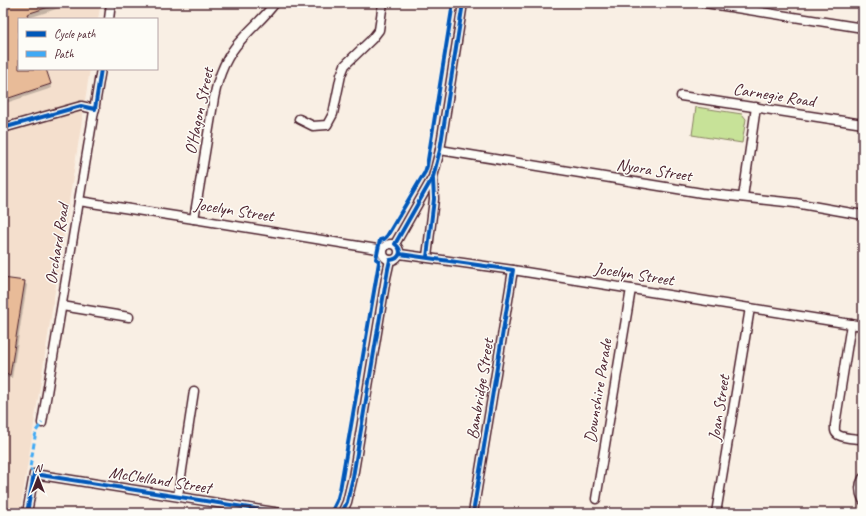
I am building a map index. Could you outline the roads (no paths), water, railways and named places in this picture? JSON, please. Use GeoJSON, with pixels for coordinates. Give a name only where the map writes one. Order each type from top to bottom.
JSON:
{"type":"FeatureCollection","features":[{"type":"Feature","properties":{"kind":"street"},"geometry":{"type":"LineString","coordinates":[[109,18],[112,3]]}},
{"type":"Feature","properties":{"kind":"street","name":"O'Hagon Street"},"geometry":{"type":"LineString","coordinates":[[194,219],[214,98],[221,71],[240,41],[260,22],[275,3]]}},
{"type":"Feature","properties":{"kind":"street"},"geometry":{"type":"LineString","coordinates":[[300,120],[313,126],[327,125],[333,114],[341,76],[345,65],[372,39],[379,30],[383,3]]}},
{"type":"Feature","properties":{"kind":"street"},"geometry":{"type":"LineString","coordinates":[[395,244],[433,177],[440,150],[463,3]]}},
{"type":"Feature","properties":{"kind":"street"},"geometry":{"type":"LineString","coordinates":[[707,3],[863,28]]}},
{"type":"Feature","properties":{"kind":"street","name":"Orchard Road"},"geometry":{"type":"LineString","coordinates":[[42,423],[101,70]]}},
{"type":"Feature","properties":{"kind":"street","name":"Carnegie Road"},"geometry":{"type":"LineString","coordinates":[[681,96],[863,124]]}},
{"type":"Feature","properties":{"kind":"street"},"geometry":{"type":"LineString","coordinates":[[3,128],[81,106],[95,109]]}},
{"type":"Feature","properties":{"kind":"street"},"geometry":{"type":"LineString","coordinates":[[743,197],[756,108]]}},
{"type":"Feature","properties":{"kind":"street","name":"Nyora Street"},"geometry":{"type":"LineString","coordinates":[[440,150],[702,193],[795,203],[863,214]]}},
{"type":"Feature","properties":{"kind":"street"},"geometry":{"type":"LineString","coordinates":[[427,257],[434,199],[433,177]]}},
{"type":"Feature","properties":{"kind":"street","name":"Jocelyn Street"},"geometry":{"type":"LineString","coordinates":[[79,201],[383,250]]}},
{"type":"Feature","properties":{"kind":"street"},"geometry":{"type":"LineString","coordinates":[[391,243],[395,244],[399,248],[400,254],[396,259],[390,260],[385,256],[383,250],[388,244],[391,243]]}},
{"type":"Feature","properties":{"kind":"street","name":"Jocelyn Street"},"geometry":{"type":"LineString","coordinates":[[400,254],[513,270],[863,326]]}},
{"type":"Feature","properties":{"kind":"street"},"geometry":{"type":"LineString","coordinates":[[342,513],[347,502],[354,477],[390,260]]}},
{"type":"Feature","properties":{"kind":"street","name":"Bambridge Street"},"geometry":{"type":"LineString","coordinates":[[473,513],[513,270]]}},
{"type":"Feature","properties":{"kind":"street","name":"Downshire Parade"},"geometry":{"type":"LineString","coordinates":[[596,499],[631,289]]}},
{"type":"Feature","properties":{"kind":"street"},"geometry":{"type":"LineString","coordinates":[[62,306],[129,317]]}},
{"type":"Feature","properties":{"kind":"street","name":"Joan Street"},"geometry":{"type":"LineString","coordinates":[[716,513],[750,308]]}},
{"type":"Feature","properties":{"kind":"street"},"geometry":{"type":"LineString","coordinates":[[851,324],[835,431],[841,436],[863,439]]}},
{"type":"Feature","properties":{"kind":"street"},"geometry":{"type":"LineString","coordinates":[[178,496],[194,391]]}},
{"type":"Feature","properties":{"kind":"street","name":"McClelland Street"},"geometry":{"type":"LineString","coordinates":[[27,513],[34,474],[281,513]]}},
{"type":"Feature","properties":{"kind":"street"},"geometry":{"type":"LineString","coordinates":[[863,478],[860,485],[860,490],[863,500]]}}]}
